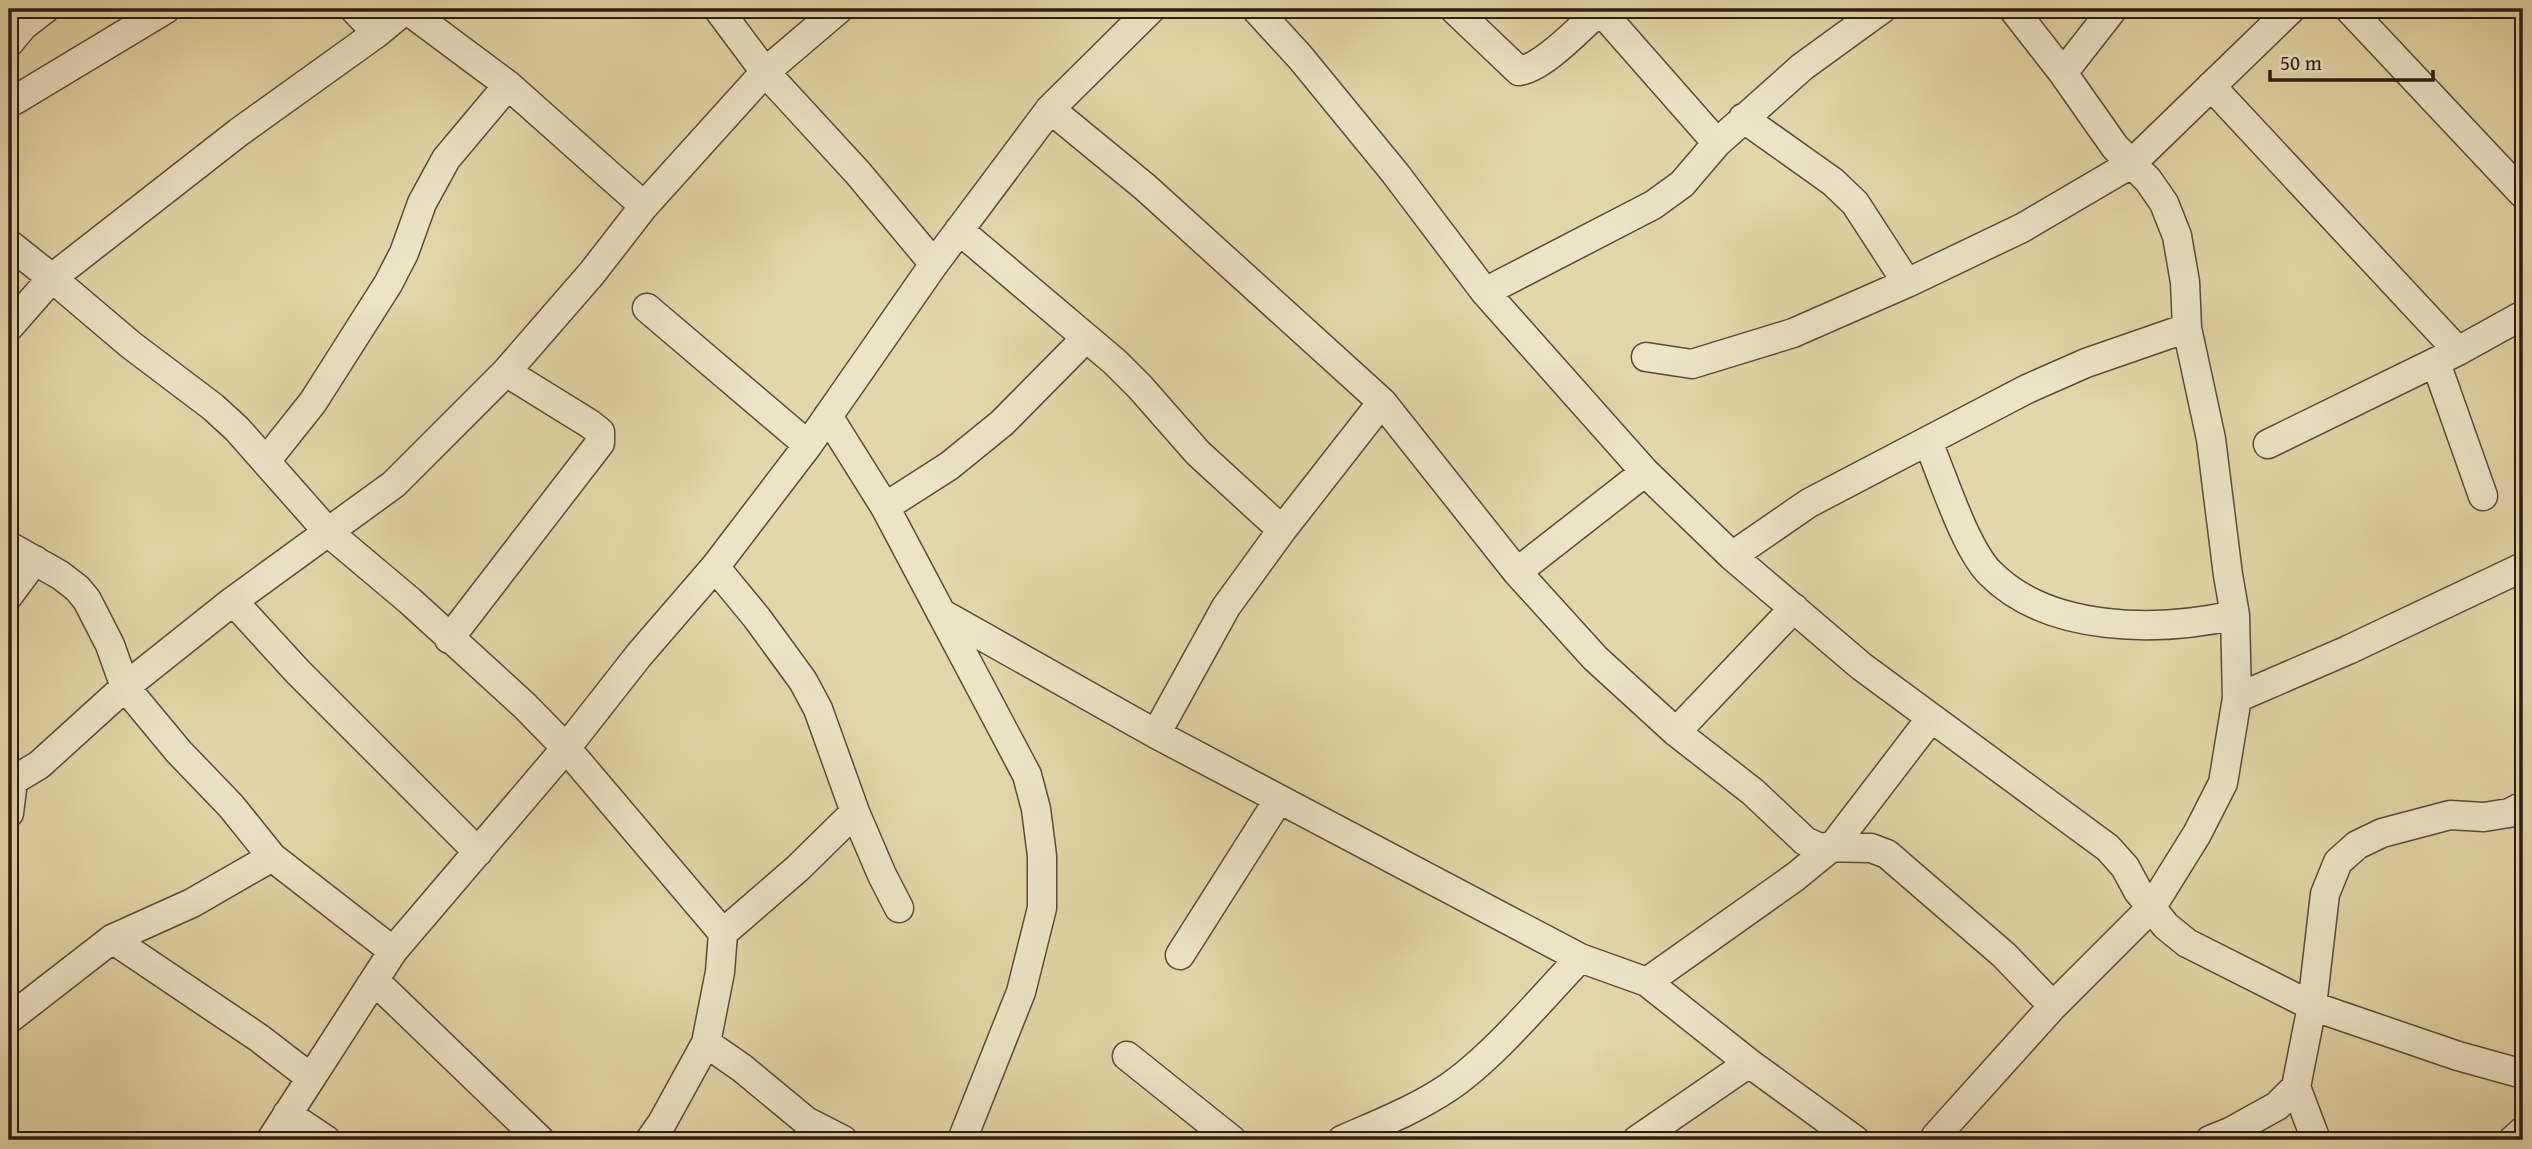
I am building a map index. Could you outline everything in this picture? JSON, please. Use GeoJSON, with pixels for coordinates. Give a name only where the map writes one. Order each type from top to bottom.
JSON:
{"type":"FeatureCollection","features":[{"type":"Feature","properties":{"kind":"street"},"geometry":{"type":"LineString","coordinates":[[9,43],[23,26],[44,9]]}},
{"type":"Feature","properties":{"kind":"street"},"geometry":{"type":"LineString","coordinates":[[9,100],[15,100],[166,9]]}},
{"type":"Feature","properties":{"kind":"street"},"geometry":{"type":"LineString","coordinates":[[354,9],[377,33]]}},
{"type":"Feature","properties":{"kind":"street"},"geometry":{"type":"LineString","coordinates":[[9,327],[52,278],[239,132],[377,33],[406,9],[508,85],[644,206]]}},
{"type":"Feature","properties":{"kind":"street"},"geometry":{"type":"LineString","coordinates":[[718,9],[765,72],[858,173],[934,264]]}},
{"type":"Feature","properties":{"kind":"street"},"geometry":{"type":"LineString","coordinates":[[9,813],[11,782],[48,757],[125,687],[233,601],[394,484],[506,372],[592,272],[644,206],[765,72],[839,9]]}},
{"type":"Feature","properties":{"kind":"street"},"geometry":{"type":"LineString","coordinates":[[271,1140],[393,951],[566,748],[639,655],[715,567],[808,445],[934,264],[1050,109],[1151,9]]}},
{"type":"Feature","properties":{"kind":"street"},"geometry":{"type":"LineString","coordinates":[[1256,9],[1300,57],[1386,163],[1485,292],[1645,472],[1732,556],[1861,666],[2108,848],[2125,867],[2151,908],[2166,926],[2186,943],[2312,1006],[2458,1056],[2523,1074]]}},
{"type":"Feature","properties":{"kind":"street"},"geometry":{"type":"LineString","coordinates":[[1454,9],[1519,71],[1529,69],[1544,59],[1601,9],[1717,143]]}},
{"type":"Feature","properties":{"kind":"street"},"geometry":{"type":"LineString","coordinates":[[1485,292],[1653,205],[1682,184],[1717,143],[1802,67],[1882,9]]}},
{"type":"Feature","properties":{"kind":"street"},"geometry":{"type":"LineString","coordinates":[[1934,1140],[2053,1006],[2151,908],[2197,834],[2223,783],[2237,698],[2235,615],[2211,439],[2187,328],[2185,282],[2177,236],[2164,204],[2148,180],[2115,147],[2063,73],[2012,9]]}},
{"type":"Feature","properties":{"kind":"street"},"geometry":{"type":"LineString","coordinates":[[2063,73],[2113,9]]}},
{"type":"Feature","properties":{"kind":"street"},"geometry":{"type":"LineString","coordinates":[[1646,357],[1692,364],[1793,333],[2022,228],[2131,164],[2291,9]]}},
{"type":"Feature","properties":{"kind":"street"},"geometry":{"type":"LineString","coordinates":[[2349,9],[2523,194]]}},
{"type":"Feature","properties":{"kind":"street"},"geometry":{"type":"LineString","coordinates":[[266,461],[313,402],[388,284],[404,253],[422,203],[446,159],[508,85]]}},
{"type":"Feature","properties":{"kind":"street"},"geometry":{"type":"LineString","coordinates":[[2211,86],[2447,357],[2483,496]]}},
{"type":"Feature","properties":{"kind":"street"},"geometry":{"type":"LineString","coordinates":[[1050,109],[1145,187],[1382,402],[1517,572],[1595,658],[1676,732],[1753,792],[1805,841],[1818,847],[1871,848],[1887,854],[2004,955],[2053,1006]]}},
{"type":"Feature","properties":{"kind":"street"},"geometry":{"type":"LineString","coordinates":[[1743,118],[1833,181],[1846,194],[1907,283]]}},
{"type":"Feature","properties":{"kind":"street"},"geometry":{"type":"LineString","coordinates":[[959,230],[1140,387],[1198,453],[1282,530]]}},
{"type":"Feature","properties":{"kind":"street"},"geometry":{"type":"LineString","coordinates":[[9,244],[131,345],[213,407],[237,429],[328,532],[410,601],[525,706],[566,748],[723,933]]}},
{"type":"Feature","properties":{"kind":"street"},"geometry":{"type":"LineString","coordinates":[[647,308],[808,445]]}},
{"type":"Feature","properties":{"kind":"street"},"geometry":{"type":"LineString","coordinates":[[2268,444],[2447,357],[2523,315]]}},
{"type":"Feature","properties":{"kind":"street"},"geometry":{"type":"LineString","coordinates":[[1732,556],[1810,503],[2027,389],[2187,328]]}},
{"type":"Feature","properties":{"kind":"street"},"geometry":{"type":"LineString","coordinates":[[885,507],[949,466],[1002,424],[1086,338]]}},
{"type":"Feature","properties":{"kind":"street"},"geometry":{"type":"LineString","coordinates":[[449,639],[600,443],[600,432],[590,424],[506,372]]}},
{"type":"Feature","properties":{"kind":"street"},"geometry":{"type":"LineString","coordinates":[[1156,734],[1226,607],[1382,402]]}},
{"type":"Feature","properties":{"kind":"street"},"geometry":{"type":"LineString","coordinates":[[828,416],[885,507],[1027,775],[1036,809],[1042,856],[1042,908],[1021,992],[962,1140]]}},
{"type":"Feature","properties":{"kind":"street"},"geometry":{"type":"LineString","coordinates":[[1928,442],[1973,549],[1990,573],[2024,597],[2050,609],[2086,620],[2131,626],[2210,621],[2235,615]]}},
{"type":"Feature","properties":{"kind":"street"},"geometry":{"type":"LineString","coordinates":[[1517,572],[1645,472]]}},
{"type":"Feature","properties":{"kind":"street"},"geometry":{"type":"LineString","coordinates":[[9,546],[60,575],[87,600],[110,645],[125,687],[179,752],[231,806],[272,857],[393,951]]}},
{"type":"Feature","properties":{"kind":"street"},"geometry":{"type":"LineString","coordinates":[[9,595],[35,560]]}},
{"type":"Feature","properties":{"kind":"street"},"geometry":{"type":"LineString","coordinates":[[715,567],[757,618],[808,690],[818,709],[855,812],[899,908]]}},
{"type":"Feature","properties":{"kind":"street"},"geometry":{"type":"LineString","coordinates":[[2237,698],[2348,650],[2523,567]]}},
{"type":"Feature","properties":{"kind":"street"},"geometry":{"type":"LineString","coordinates":[[233,601],[298,672],[478,852]]}},
{"type":"Feature","properties":{"kind":"street"},"geometry":{"type":"LineString","coordinates":[[1676,732],[1794,608]]}},
{"type":"Feature","properties":{"kind":"street"},"geometry":{"type":"LineString","coordinates":[[941,613],[1156,734],[1580,958],[1647,982],[1749,1063],[1855,1140]]}},
{"type":"Feature","properties":{"kind":"street"},"geometry":{"type":"LineString","coordinates":[[1647,982],[1795,877],[1833,846],[1931,718]]}},
{"type":"Feature","properties":{"kind":"street"},"geometry":{"type":"LineString","coordinates":[[1180,955],[1279,799]]}},
{"type":"Feature","properties":{"kind":"street"},"geometry":{"type":"LineString","coordinates":[[2316,1140],[2296,1087],[2312,1006],[2325,894],[2338,862],[2357,845],[2382,833],[2450,815],[2484,817],[2509,813],[2523,806]]}},
{"type":"Feature","properties":{"kind":"street"},"geometry":{"type":"LineString","coordinates":[[650,1140],[669,1112],[706,1043],[720,972],[723,933],[798,868],[855,812]]}},
{"type":"Feature","properties":{"kind":"street"},"geometry":{"type":"LineString","coordinates":[[9,1019],[112,939],[192,903],[272,857]]}},
{"type":"Feature","properties":{"kind":"street"},"geometry":{"type":"LineString","coordinates":[[112,939],[259,1038],[311,1078]]}},
{"type":"Feature","properties":{"kind":"street"},"geometry":{"type":"LineString","coordinates":[[1342,1140],[1408,1112],[1450,1086],[1479,1063],[1580,958]]}},
{"type":"Feature","properties":{"kind":"street"},"geometry":{"type":"LineString","coordinates":[[375,981],[540,1140]]}},
{"type":"Feature","properties":{"kind":"street"},"geometry":{"type":"LineString","coordinates":[[706,1043],[742,1068],[806,1121],[844,1140]]}},
{"type":"Feature","properties":{"kind":"street"},"geometry":{"type":"LineString","coordinates":[[1128,1056],[1229,1139]]}},
{"type":"Feature","properties":{"kind":"street"},"geometry":{"type":"LineString","coordinates":[[1637,1140],[1749,1063]]}},
{"type":"Feature","properties":{"kind":"street"},"geometry":{"type":"LineString","coordinates":[[2210,1140],[2277,1106],[2296,1087]]}},
{"type":"Feature","properties":{"kind":"street"},"geometry":{"type":"LineString","coordinates":[[286,1114],[326,1140]]}},
{"type":"Feature","properties":{"kind":"street"},"geometry":{"type":"LineString","coordinates":[[2513,1140],[2523,1131]]}}]}
